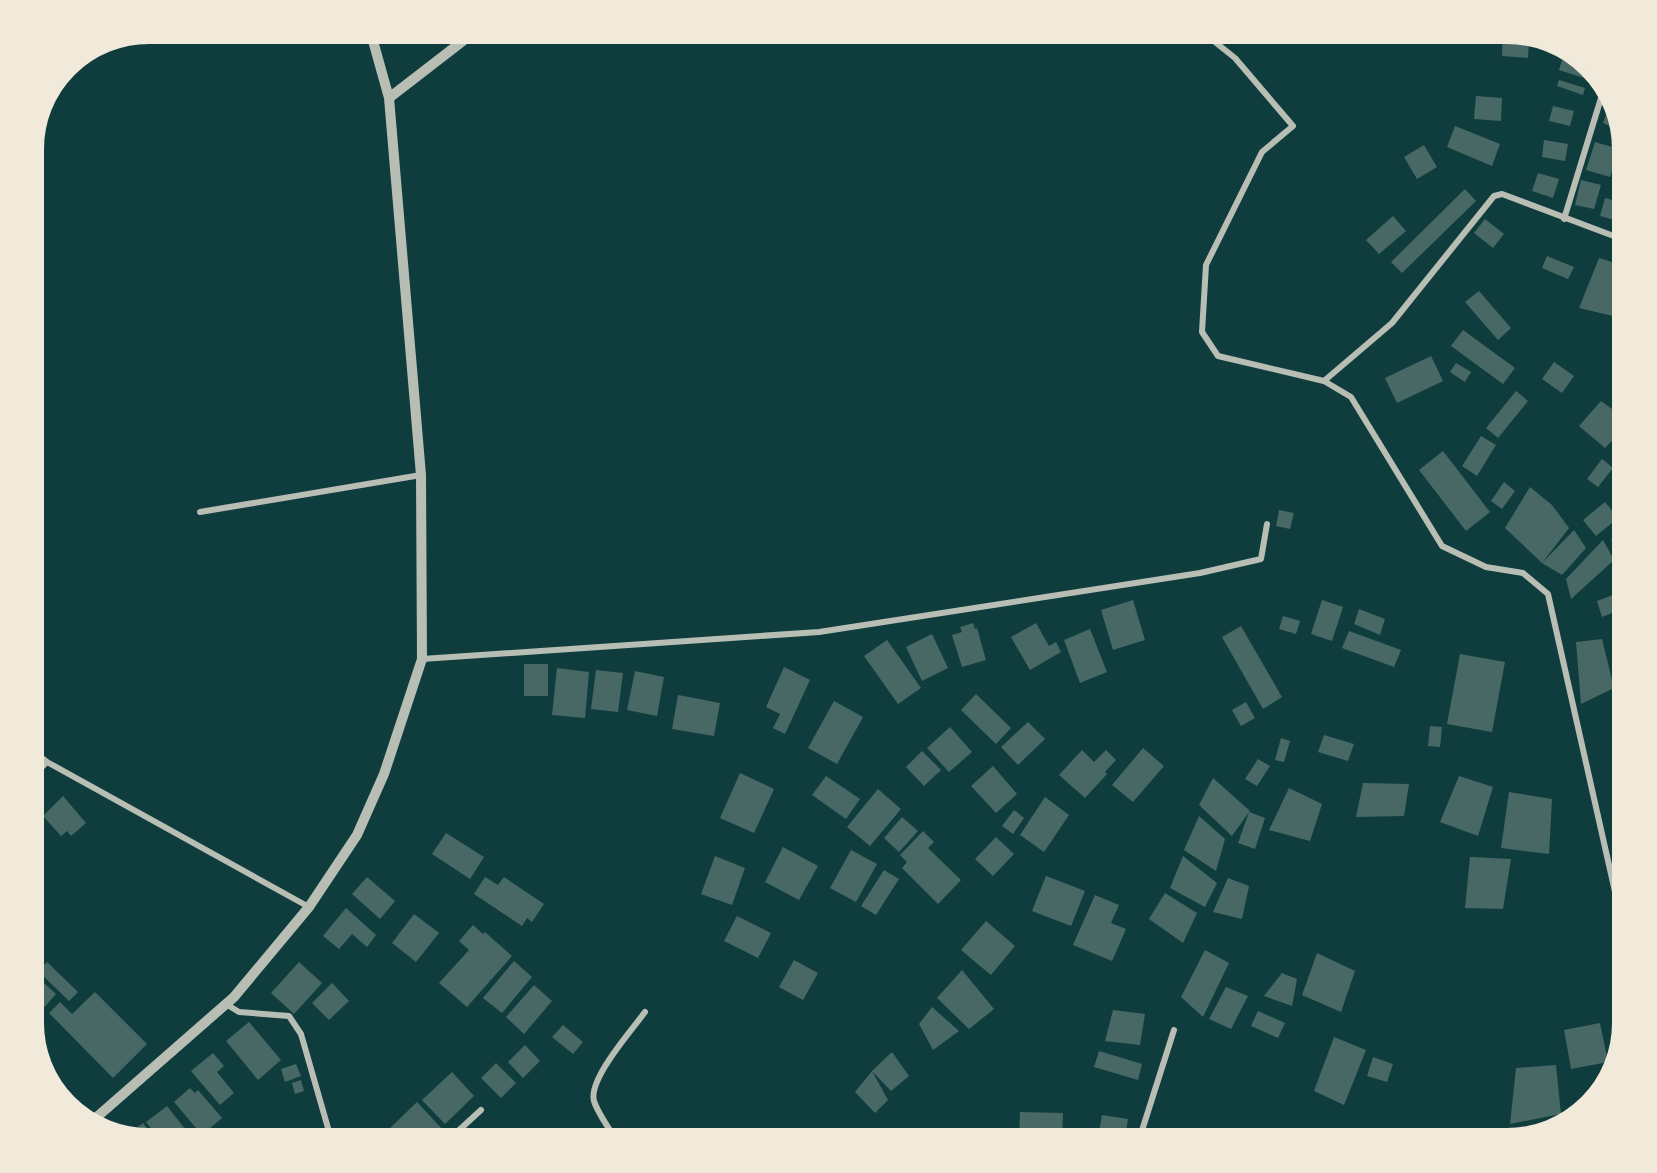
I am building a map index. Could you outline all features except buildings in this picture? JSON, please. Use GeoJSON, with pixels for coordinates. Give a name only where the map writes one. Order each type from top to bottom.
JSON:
{"type":"FeatureCollection","features":[{"type":"Feature","properties":{"kind":"street"},"geometry":{"type":"LineString","coordinates":[[96,1118],[226,1004],[309,908],[357,835],[384,774],[422,659],[421,475],[389,98],[373,40]]}},
{"type":"Feature","properties":{"kind":"street"},"geometry":{"type":"LineString","coordinates":[[389,98],[464,40]]}},
{"type":"Feature","properties":{"kind":"street"},"geometry":{"type":"LineString","coordinates":[[1212,40],[1235,58],[1293,126],[1262,152],[1206,265],[1202,332],[1218,356],[1324,381],[1351,397],[1442,546],[1486,567],[1523,573],[1548,594],[1616,896]]}},
{"type":"Feature","properties":{"kind":"street"},"geometry":{"type":"LineString","coordinates":[[1564,219],[1602,95]]}},
{"type":"Feature","properties":{"kind":"street"},"geometry":{"type":"LineString","coordinates":[[1324,381],[1392,323],[1494,196],[1502,194],[1616,237]]}},
{"type":"Feature","properties":{"kind":"street"},"geometry":{"type":"LineString","coordinates":[[200,512],[421,475]]}},
{"type":"Feature","properties":{"kind":"street"},"geometry":{"type":"LineString","coordinates":[[422,659],[819,632],[1200,573],[1261,559],[1267,524]]}},
{"type":"Feature","properties":{"kind":"street"},"geometry":{"type":"LineString","coordinates":[[41,757],[309,908]]}},
{"type":"Feature","properties":{"kind":"street"},"geometry":{"type":"LineString","coordinates":[[41,768],[47,762]]}},
{"type":"Feature","properties":{"kind":"street"},"geometry":{"type":"LineString","coordinates":[[226,1004],[239,1012],[289,1017],[301,1034],[328,1132]]}},
{"type":"Feature","properties":{"kind":"street"},"geometry":{"type":"LineString","coordinates":[[612,1132],[594,1100],[599,1077],[645,1011]]}},
{"type":"Feature","properties":{"kind":"street"},"geometry":{"type":"LineString","coordinates":[[1142,1132],[1174,1030]]}},
{"type":"Feature","properties":{"kind":"street"},"geometry":{"type":"LineString","coordinates":[[457,1132],[481,1110]]}}]}
